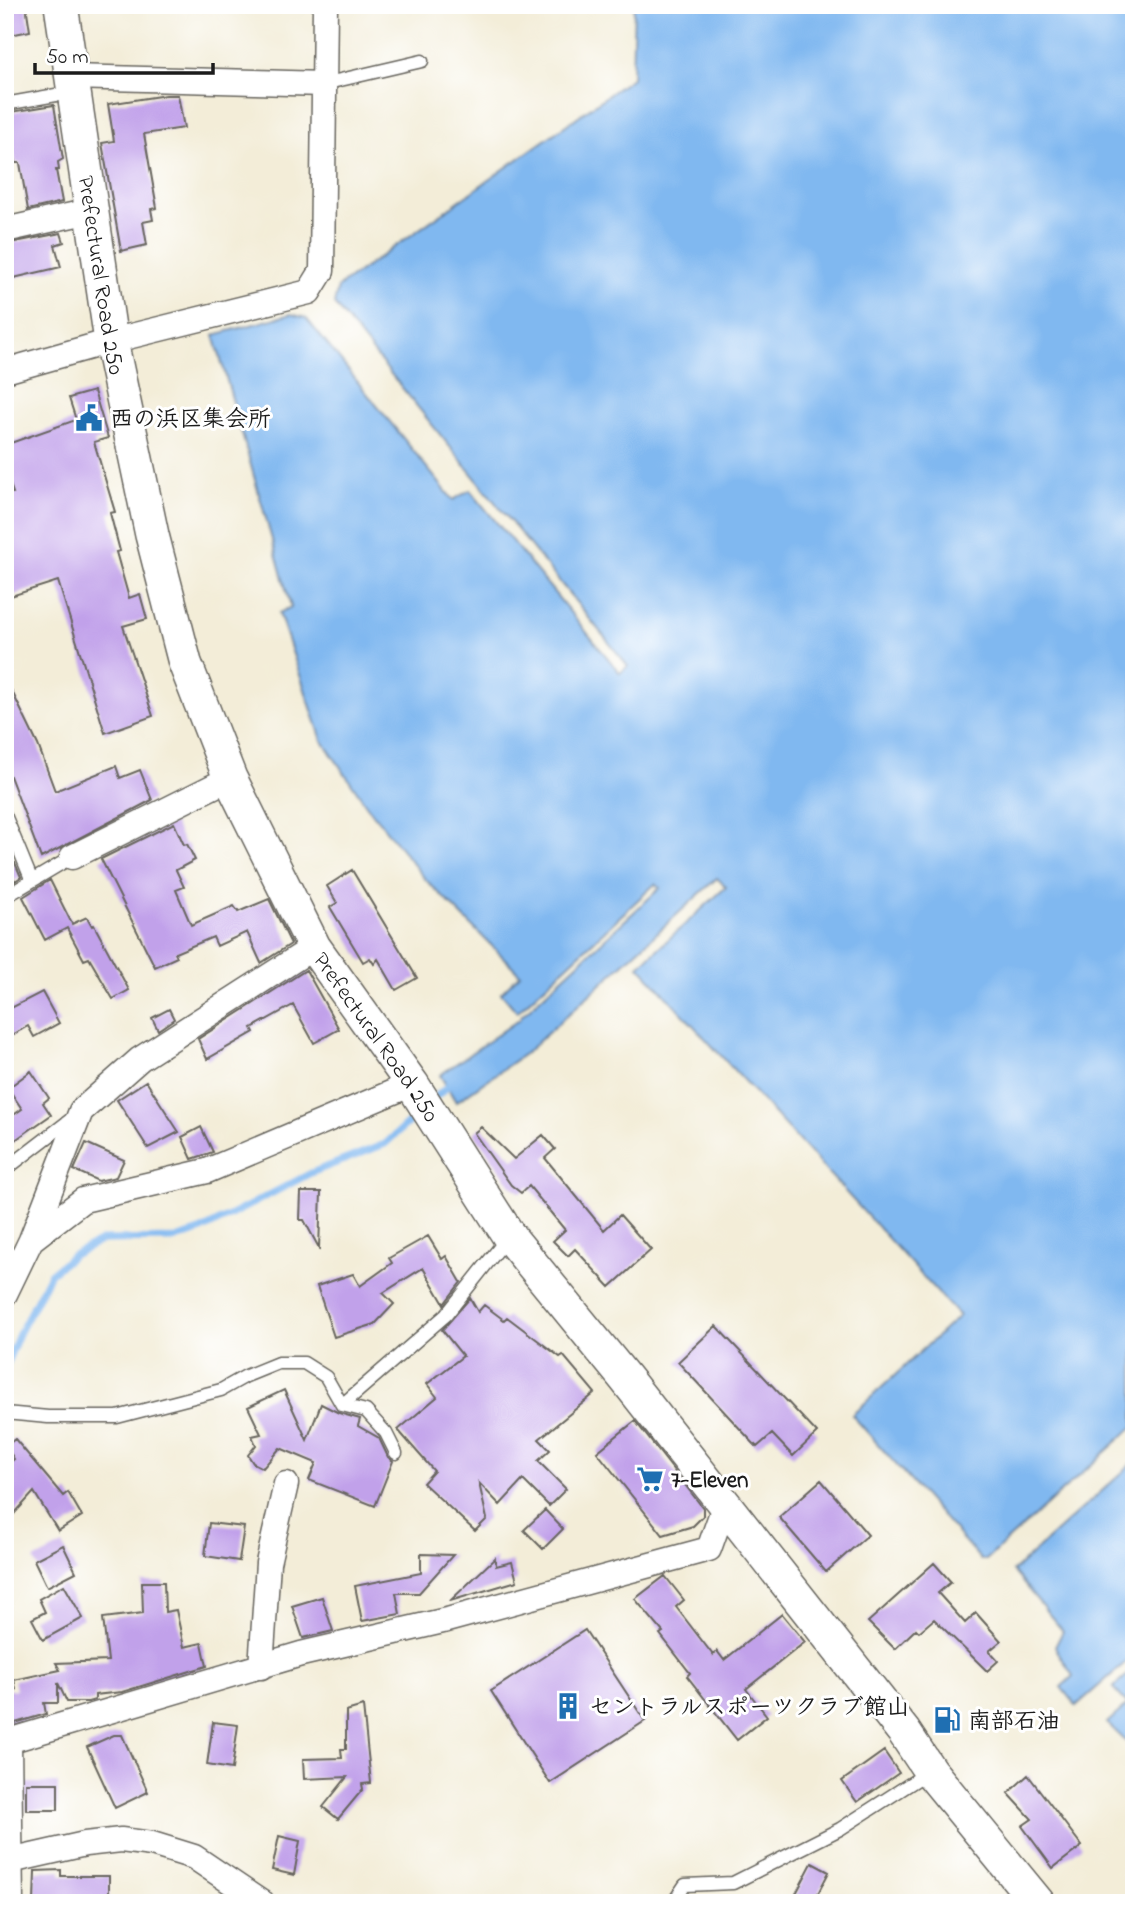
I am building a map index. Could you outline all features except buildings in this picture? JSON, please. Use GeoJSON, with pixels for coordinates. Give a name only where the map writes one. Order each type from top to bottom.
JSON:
{"type":"FeatureCollection","features":[{"type":"Feature","properties":{"kind":"main road","name":"Prefectural Road 250"},"geometry":{"type":"LineString","coordinates":[[61,5],[111,341],[152,535],[185,663],[230,778],[314,947],[414,1087],[509,1236],[725,1504],[904,1732],[930,1771],[1038,1903]]}},
{"type":"Feature","properties":{"kind":"street"},"geometry":{"type":"LineString","coordinates":[[5,371],[111,341],[309,292],[322,271],[325,5]]}},
{"type":"Feature","properties":{"kind":"street"},"geometry":{"type":"LineString","coordinates":[[72,85],[323,84]]}},
{"type":"Feature","properties":{"kind":"street"},"geometry":{"type":"LineString","coordinates":[[5,230],[90,211]]}},
{"type":"Feature","properties":{"kind":"street"},"geometry":{"type":"LineString","coordinates":[[72,857],[230,778]]}},
{"type":"Feature","properties":{"kind":"street"},"geometry":{"type":"LineString","coordinates":[[5,1294],[31,1240],[81,1111],[139,1059],[314,947]]}},
{"type":"Feature","properties":{"kind":"street"},"geometry":{"type":"LineString","coordinates":[[31,1240],[83,1200],[207,1171],[414,1087]]}},
{"type":"Feature","properties":{"kind":"street"},"geometry":{"type":"LineString","coordinates":[[261,1667],[268,1563],[286,1484]]}},
{"type":"Feature","properties":{"kind":"street"},"geometry":{"type":"LineString","coordinates":[[11,1903],[7,1742],[301,1654],[447,1620],[709,1549],[725,1504]]}},
{"type":"Feature","properties":{"kind":"street"},"geometry":{"type":"LineString","coordinates":[[10,1861],[85,1844],[121,1840],[152,1844],[194,1857],[262,1903]]}},
{"type":"Feature","properties":{"kind":"lane"},"geometry":{"type":"LineString","coordinates":[[323,84],[422,61]]}},
{"type":"Feature","properties":{"kind":"lane"},"geometry":{"type":"LineString","coordinates":[[5,104],[72,85]]}},
{"type":"Feature","properties":{"kind":"lane"},"geometry":{"type":"LineString","coordinates":[[5,816],[32,881]]}},
{"type":"Feature","properties":{"kind":"lane"},"geometry":{"type":"LineString","coordinates":[[5,897],[72,857]]}},
{"type":"Feature","properties":{"kind":"lane"},"geometry":{"type":"LineString","coordinates":[[5,1170],[81,1111]]}},
{"type":"Feature","properties":{"kind":"lane"},"geometry":{"type":"LineString","coordinates":[[342,1405],[446,1315],[509,1236]]}},
{"type":"Feature","properties":{"kind":"lane"},"geometry":{"type":"LineString","coordinates":[[10,1413],[48,1417],[117,1417],[220,1390],[278,1363],[304,1363],[326,1377],[342,1405],[366,1411],[386,1433],[396,1454]]}},
{"type":"Feature","properties":{"kind":"lane"},"geometry":{"type":"LineString","coordinates":[[673,1903],[685,1885],[733,1884],[840,1829],[930,1771]]}},
{"type":"Feature","properties":{"kind":"water"},"geometry":{"type":"Polygon","coordinates":[[[634,5],[1134,5],[1134,1426],[986,1560],[981,1560],[852,1415],[959,1316],[639,966],[726,887],[717,878],[527,1052],[456,1102],[440,1075],[521,1018],[660,888],[655,884],[517,1012],[501,993],[520,974],[426,880],[367,806],[322,740],[279,613],[291,607],[214,335],[291,314],[306,318],[453,500],[470,490],[620,673],[628,666],[334,304],[338,287],[632,78],[634,5]]]}},
{"type":"Feature","properties":{"kind":"water"},"geometry":{"type":"Polygon","coordinates":[[[1134,1462],[1134,1655],[1076,1706],[1061,1687],[1073,1676],[1055,1647],[1063,1631],[1013,1571],[1134,1462]]]}},
{"type":"Feature","properties":{"kind":"water"},"geometry":{"type":"Polygon","coordinates":[[[1134,1669],[1134,1749],[1107,1723],[1128,1704],[1113,1688],[1134,1669]]]}},
{"type":"Feature","properties":{"kind":"waterway"},"geometry":{"type":"LineString","coordinates":[[433,1099],[447,1087]]}},
{"type":"Feature","properties":{"kind":"waterway"},"geometry":{"type":"LineString","coordinates":[[5,1368],[50,1274],[73,1255],[103,1240],[176,1239],[202,1230],[311,1173],[385,1144],[420,1112]]}},
{"type":"Feature","properties":{"kind":"place","name":"西の浜区集会所"},"geometry":{"type":"Point","coordinates":[89,418]}},
{"type":"Feature","properties":{"kind":"place","name":"7-Eleven"},"geometry":{"type":"Point","coordinates":[650,1479]}},
{"type":"Feature","properties":{"kind":"place","name":"セントラルスポーツクラブ館山"},"geometry":{"type":"Point","coordinates":[568,1706]}},
{"type":"Feature","properties":{"kind":"place","name":"南部石油"},"geometry":{"type":"Point","coordinates":[947,1720]}}]}
